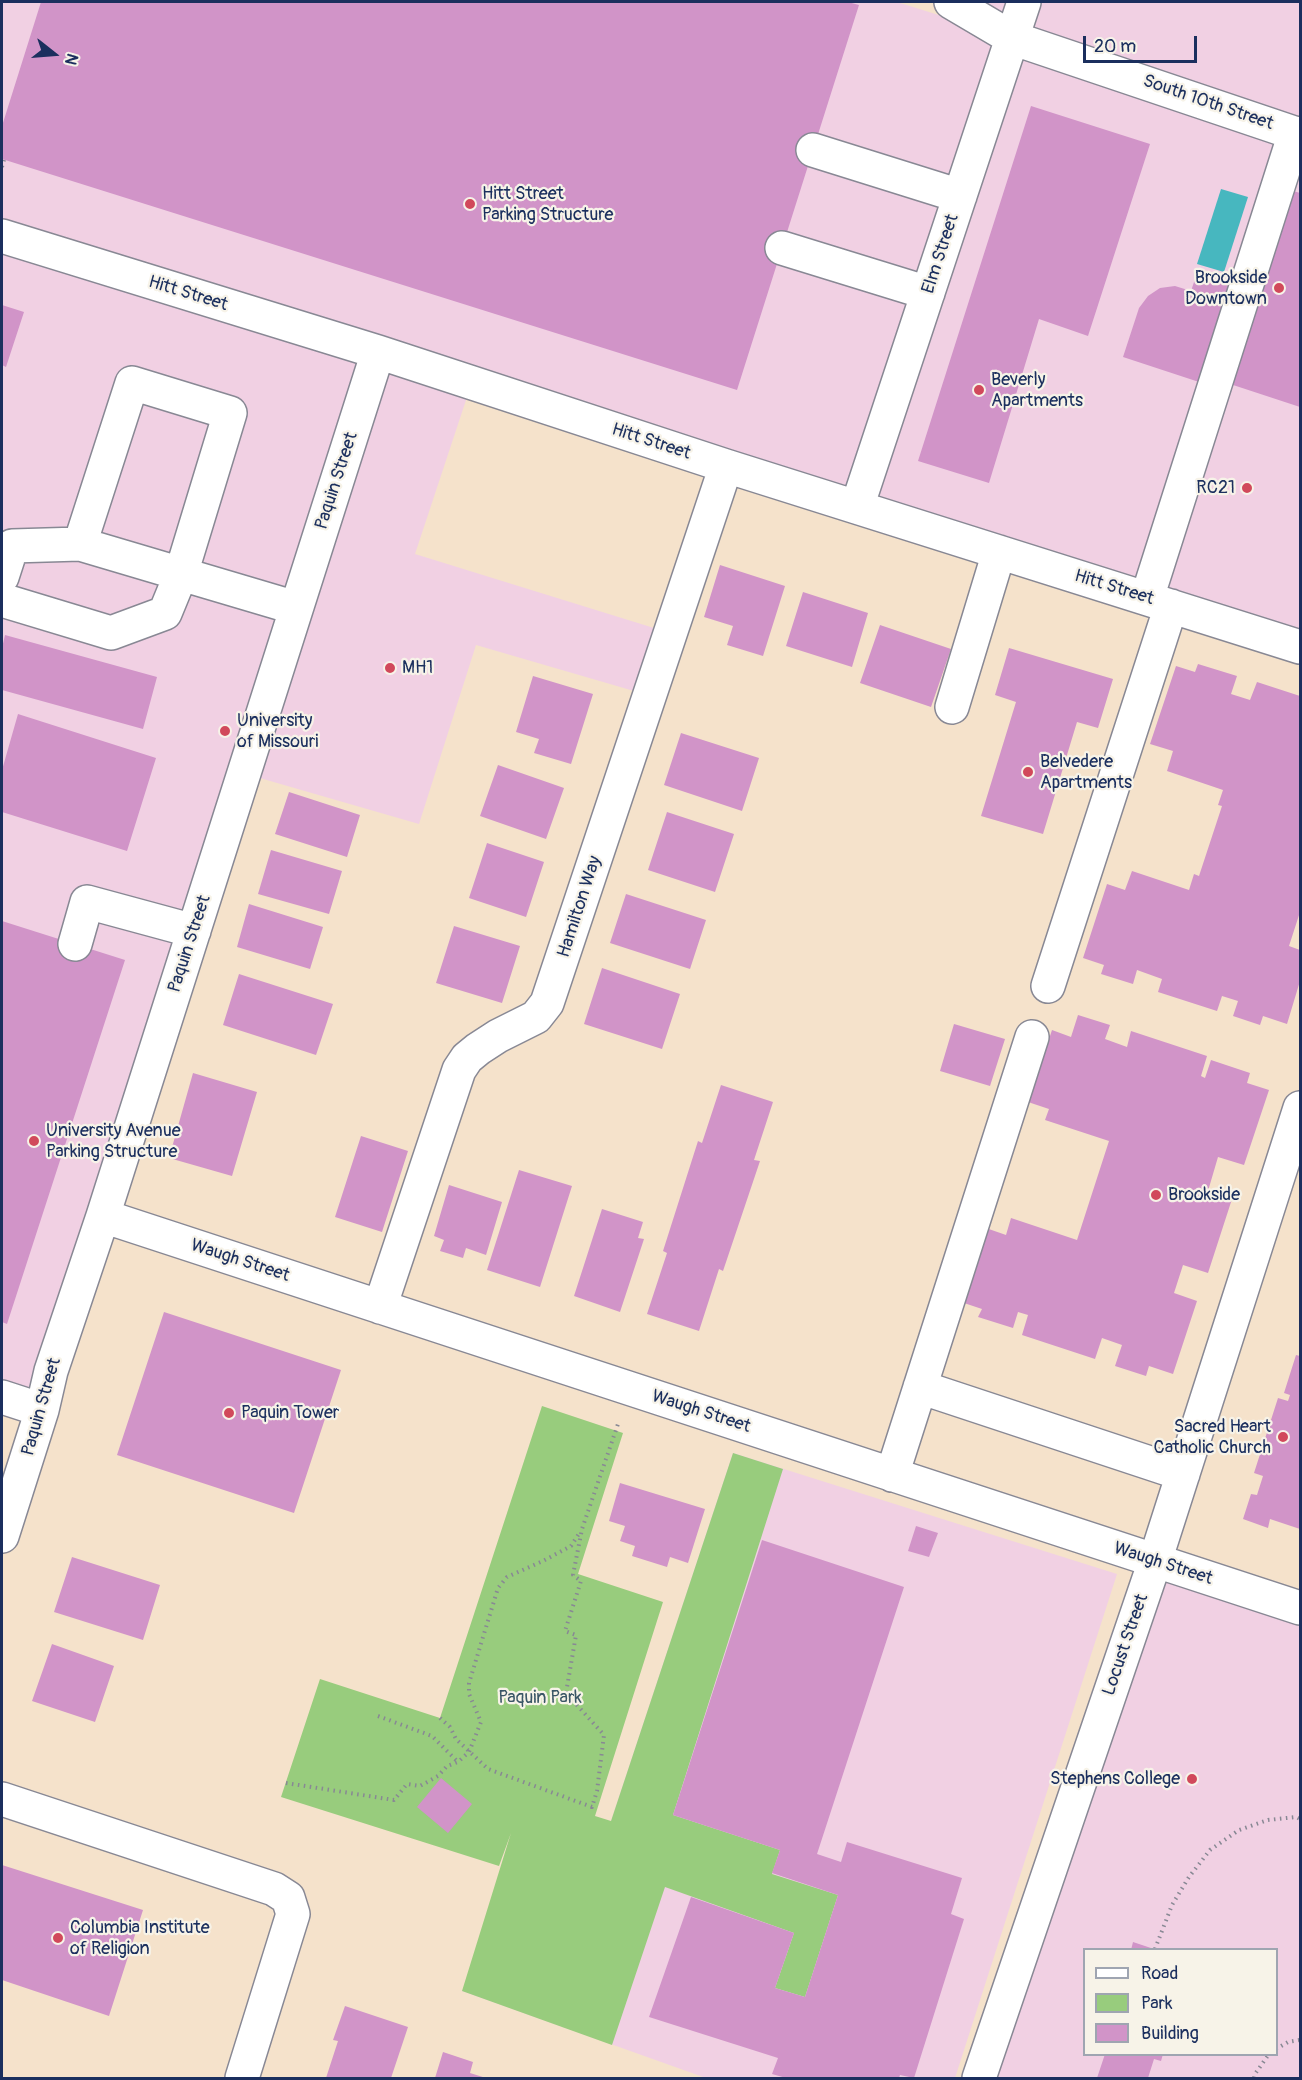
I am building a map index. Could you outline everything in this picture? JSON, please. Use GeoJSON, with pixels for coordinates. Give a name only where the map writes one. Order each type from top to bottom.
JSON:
{"type":"FeatureCollection","features":[{"type":"Feature","properties":{"kind":"street","name":"South 10th Street"},"geometry":{"type":"LineString","coordinates":[[951,2],[1012,38],[1298,134]]}},
{"type":"Feature","properties":{"kind":"street","name":"Elm Street"},"geometry":{"type":"LineString","coordinates":[[857,507],[1024,2]]}},
{"type":"Feature","properties":{"kind":"street"},"geometry":{"type":"LineString","coordinates":[[1048,986],[1298,134]]}},
{"type":"Feature","properties":{"kind":"street"},"geometry":{"type":"LineString","coordinates":[[813,150],[960,196]]}},
{"type":"Feature","properties":{"kind":"street","name":"Hitt Street"},"geometry":{"type":"LineString","coordinates":[[2,236],[378,352],[726,466],[1300,647]]}},
{"type":"Feature","properties":{"kind":"street"},"geometry":{"type":"LineString","coordinates":[[782,248],[928,293]]}},
{"type":"Feature","properties":{"kind":"street","name":"Paquin Street"},"geometry":{"type":"LineString","coordinates":[[2,1536],[42,1410],[51,1371],[103,1216],[378,352]]}},
{"type":"Feature","properties":{"kind":"street"},"geometry":{"type":"LineString","coordinates":[[2,600],[111,633],[165,613],[181,574],[230,413],[132,383],[81,544]]}},
{"type":"Feature","properties":{"kind":"street","name":"Hamilton Way"},"geometry":{"type":"LineString","coordinates":[[380,1307],[459,1070],[467,1058],[478,1049],[536,1017],[547,1003],[726,466]]}},
{"type":"Feature","properties":{"kind":"street"},"geometry":{"type":"LineString","coordinates":[[2,577],[12,546],[81,544],[296,608]]}},
{"type":"Feature","properties":{"kind":"street"},"geometry":{"type":"LineString","coordinates":[[952,706],[999,552]]}},
{"type":"Feature","properties":{"kind":"street"},"geometry":{"type":"LineString","coordinates":[[75,944],[87,902],[194,931]]}},
{"type":"Feature","properties":{"kind":"street"},"geometry":{"type":"LineString","coordinates":[[892,1475],[1032,1037]]}},
{"type":"Feature","properties":{"kind":"street","name":"Locust Street"},"geometry":{"type":"LineString","coordinates":[[979,2079],[1155,1561],[1300,1108]]}},
{"type":"Feature","properties":{"kind":"street","name":"Waugh Street"},"geometry":{"type":"LineString","coordinates":[[103,1216],[1300,1608]]}},
{"type":"Feature","properties":{"kind":"street"},"geometry":{"type":"LineString","coordinates":[[920,1387],[1183,1474]]}},
{"type":"Feature","properties":{"kind":"street"},"geometry":{"type":"LineString","coordinates":[[2,1396],[42,1410]]}},
{"type":"Feature","properties":{"kind":"street"},"geometry":{"type":"LineString","coordinates":[[2,1799],[262,1886],[288,1898],[293,1914],[242,2079]]}},
{"type":"Feature","properties":{"kind":"path"},"geometry":{"type":"LineString","coordinates":[[2,167],[4,160]]}},
{"type":"Feature","properties":{"kind":"path"},"geometry":{"type":"LineString","coordinates":[[440,1718],[450,1727],[456,1739],[468,1752],[488,1769],[592,1807],[597,1791],[604,1736],[566,1693],[576,1635],[565,1631],[581,1581],[573,1575],[582,1529],[630,1389]]}},
{"type":"Feature","properties":{"kind":"path"},"geometry":{"type":"LineString","coordinates":[[286,1783],[394,1800],[407,1784],[420,1786],[438,1776],[447,1766],[458,1762],[468,1752],[481,1722],[469,1694],[468,1683],[498,1588],[507,1576],[571,1546],[582,1529]]}},
{"type":"Feature","properties":{"kind":"path"},"geometry":{"type":"LineString","coordinates":[[378,1716],[432,1736],[458,1762]]}},
{"type":"Feature","properties":{"kind":"path"},"geometry":{"type":"LineString","coordinates":[[1155,1948],[1172,1905],[1189,1877],[1210,1850],[1239,1830],[1258,1823],[1296,1817],[1300,1819]]}},
{"type":"Feature","properties":{"kind":"path"},"geometry":{"type":"LineString","coordinates":[[1278,2048],[1288,2042],[1300,2040]]}},
{"type":"Feature","properties":{"kind":"path"},"geometry":{"type":"LineString","coordinates":[[1254,2079],[1268,2056]]}},
{"type":"Feature","properties":{"kind":"shaded area","name":"University of Missouri"},"geometry":{"type":"Polygon","coordinates":[[[2,2],[897,2],[1009,37],[951,2],[1300,2],[1300,647],[472,382],[415,554],[654,628],[634,691],[476,645],[419,824],[239,772],[40,1406],[2,1394],[2,2]]]}},
{"type":"Feature","properties":{"kind":"shaded area"},"geometry":{"type":"Polygon","coordinates":[[[733,1453],[1117,1574],[955,2078],[706,2078],[462,1991],[611,1821],[733,1453]]]}},
{"type":"Feature","properties":{"kind":"shaded area","name":"Stephens College"},"geometry":{"type":"Polygon","coordinates":[[[1155,1561],[1300,1608],[1300,2078],[984,2078],[1155,1561]]]}},
{"type":"Feature","properties":{"kind":"green space","name":"Paquin Park"},"geometry":{"type":"Polygon","coordinates":[[[542,1406],[623,1433],[578,1574],[663,1602],[595,1816],[611,1821],[733,1453],[783,1469],[673,1815],[780,1850],[772,1874],[838,1895],[805,1997],[775,1988],[794,1933],[665,1887],[612,2045],[462,1991],[511,1833],[499,1866],[281,1797],[320,1679],[440,1718],[542,1406]]]}},
{"type":"Feature","properties":{"kind":"water"},"geometry":{"type":"Polygon","coordinates":[[[1221,189],[1248,197],[1224,272],[1197,264],[1221,189]]]}},
{"type":"Feature","properties":{"kind":"building","name":"Hitt Street Parking Structure"},"geometry":{"type":"Polygon","coordinates":[[[41,2],[848,2],[859,5],[737,390],[2,159],[2,126],[41,2]]]}},
{"type":"Feature","properties":{"kind":"building"},"geometry":{"type":"Polygon","coordinates":[[[1031,106],[1150,144],[1088,336],[1039,319],[989,483],[918,461],[1031,106]]]}},
{"type":"Feature","properties":{"kind":"building","name":"Brookside Downtown"},"geometry":{"type":"Polygon","coordinates":[[[1290,190],[1300,193],[1300,407],[1227,383],[1290,190]]]}},
{"type":"Feature","properties":{"kind":"building"},"geometry":{"type":"Polygon","coordinates":[[[1197,273],[1232,284],[1199,382],[1123,357],[1139,308],[1148,296],[1160,288],[1175,286],[1191,291],[1197,273]]]}},
{"type":"Feature","properties":{"kind":"building"},"geometry":{"type":"Polygon","coordinates":[[[2,305],[24,312],[6,367],[2,365],[2,305]]]}},
{"type":"Feature","properties":{"kind":"building"},"geometry":{"type":"Polygon","coordinates":[[[720,565],[785,586],[763,656],[727,645],[733,626],[704,617],[720,565]]]}},
{"type":"Feature","properties":{"kind":"building"},"geometry":{"type":"Polygon","coordinates":[[[803,592],[868,613],[852,667],[786,646],[803,592]]]}},
{"type":"Feature","properties":{"kind":"building"},"geometry":{"type":"Polygon","coordinates":[[[880,625],[951,649],[931,707],[860,683],[880,625]]]}},
{"type":"Feature","properties":{"kind":"building"},"geometry":{"type":"Polygon","coordinates":[[[5,635],[157,677],[143,729],[2,690],[2,648],[5,635]]]}},
{"type":"Feature","properties":{"kind":"building","name":"Belvedere Apartments"},"geometry":{"type":"Polygon","coordinates":[[[1009,648],[1113,679],[1098,728],[1077,722],[1043,834],[981,816],[1016,702],[995,695],[1009,648]]]}},
{"type":"Feature","properties":{"kind":"building"},"geometry":{"type":"Polygon","coordinates":[[[1198,664],[1237,676],[1231,694],[1250,700],[1257,682],[1300,696],[1300,912],[1289,946],[1300,950],[1300,981],[1287,1024],[1263,1016],[1260,1025],[1233,1016],[1238,1001],[1222,996],[1217,1011],[1158,992],[1162,979],[1137,970],[1133,984],[1101,974],[1104,965],[1083,958],[1107,884],[1125,890],[1132,871],[1189,890],[1194,874],[1199,876],[1222,806],[1218,805],[1223,790],[1167,771],[1173,751],[1150,744],[1176,666],[1195,672],[1198,664]]]}},
{"type":"Feature","properties":{"kind":"building"},"geometry":{"type":"Polygon","coordinates":[[[533,676],[593,694],[571,764],[534,753],[539,739],[516,732],[533,676]]]}},
{"type":"Feature","properties":{"kind":"building"},"geometry":{"type":"Polygon","coordinates":[[[18,714],[156,758],[127,851],[2,812],[2,770],[18,714]]]}},
{"type":"Feature","properties":{"kind":"building"},"geometry":{"type":"Polygon","coordinates":[[[681,733],[759,758],[742,811],[664,785],[681,733]]]}},
{"type":"Feature","properties":{"kind":"building"},"geometry":{"type":"Polygon","coordinates":[[[498,765],[564,788],[546,839],[480,816],[498,765]]]}},
{"type":"Feature","properties":{"kind":"building"},"geometry":{"type":"Polygon","coordinates":[[[289,792],[360,815],[347,857],[275,834],[289,792]]]}},
{"type":"Feature","properties":{"kind":"building"},"geometry":{"type":"Polygon","coordinates":[[[667,812],[734,834],[715,892],[648,870],[667,812]]]}},
{"type":"Feature","properties":{"kind":"building"},"geometry":{"type":"Polygon","coordinates":[[[487,843],[544,862],[526,917],[469,898],[487,843]]]}},
{"type":"Feature","properties":{"kind":"building"},"geometry":{"type":"Polygon","coordinates":[[[271,850],[342,871],[329,914],[258,894],[271,850]]]}},
{"type":"Feature","properties":{"kind":"building"},"geometry":{"type":"Polygon","coordinates":[[[626,894],[706,920],[690,969],[610,943],[626,894]]]}},
{"type":"Feature","properties":{"kind":"building"},"geometry":{"type":"Polygon","coordinates":[[[249,904],[323,927],[310,969],[237,947],[249,904]]]}},
{"type":"Feature","properties":{"kind":"building","name":"University Avenue Parking Structure"},"geometry":{"type":"Polygon","coordinates":[[[2,921],[125,960],[7,1324],[2,1322],[2,921]]]}},
{"type":"Feature","properties":{"kind":"building"},"geometry":{"type":"Polygon","coordinates":[[[454,926],[520,946],[502,1003],[436,983],[454,926]]]}},
{"type":"Feature","properties":{"kind":"building"},"geometry":{"type":"Polygon","coordinates":[[[602,968],[680,994],[662,1049],[584,1024],[602,968]]]}},
{"type":"Feature","properties":{"kind":"building"},"geometry":{"type":"Polygon","coordinates":[[[239,974],[333,1004],[316,1055],[223,1025],[239,974]]]}},
{"type":"Feature","properties":{"kind":"building","name":"Brookside"},"geometry":{"type":"Polygon","coordinates":[[[1078,1015],[1110,1025],[1105,1039],[1127,1047],[1131,1031],[1207,1056],[1201,1076],[1205,1078],[1211,1060],[1250,1073],[1247,1083],[1269,1090],[1244,1165],[1218,1157],[1208,1191],[1232,1199],[1208,1273],[1183,1265],[1174,1293],[1197,1301],[1173,1374],[1149,1366],[1146,1376],[1115,1366],[1122,1345],[1102,1338],[1095,1359],[1022,1335],[1028,1315],[1018,1312],[1013,1328],[978,1317],[982,1309],[958,1301],[983,1227],[1006,1235],[1011,1218],[1077,1240],[1109,1141],[1045,1120],[1049,1109],[1028,1102],[1052,1030],[1071,1037],[1078,1015]]]}},
{"type":"Feature","properties":{"kind":"building"},"geometry":{"type":"Polygon","coordinates":[[[954,1024],[1005,1039],[990,1086],[940,1071],[954,1024]]]}},
{"type":"Feature","properties":{"kind":"building"},"geometry":{"type":"Polygon","coordinates":[[[193,1073],[257,1092],[232,1176],[169,1158],[193,1073]]]}},
{"type":"Feature","properties":{"kind":"building"},"geometry":{"type":"Polygon","coordinates":[[[721,1085],[773,1102],[754,1160],[760,1161],[723,1271],[719,1269],[699,1331],[647,1314],[667,1253],[663,1251],[698,1141],[702,1143],[721,1085]]]}},
{"type":"Feature","properties":{"kind":"building"},"geometry":{"type":"Polygon","coordinates":[[[361,1136],[408,1151],[382,1232],[335,1217],[361,1136]]]}},
{"type":"Feature","properties":{"kind":"building"},"geometry":{"type":"Polygon","coordinates":[[[519,1170],[572,1186],[540,1287],[487,1270],[519,1170]]]}},
{"type":"Feature","properties":{"kind":"building"},"geometry":{"type":"Polygon","coordinates":[[[449,1185],[502,1202],[486,1255],[466,1248],[463,1258],[440,1251],[444,1240],[434,1236],[449,1185]]]}},
{"type":"Feature","properties":{"kind":"building"},"geometry":{"type":"Polygon","coordinates":[[[602,1209],[643,1222],[638,1238],[644,1239],[620,1312],[574,1296],[602,1209]]]}},
{"type":"Feature","properties":{"kind":"building","name":"Paquin Tower"},"geometry":{"type":"Polygon","coordinates":[[[164,1312],[341,1370],[294,1513],[117,1455],[164,1312]]]}},
{"type":"Feature","properties":{"kind":"building","name":"Sacred Heart Catholic Church"},"geometry":{"type":"Polygon","coordinates":[[[1296,1355],[1300,1356],[1300,1529],[1270,1519],[1268,1528],[1243,1519],[1251,1494],[1257,1495],[1263,1476],[1254,1473],[1278,1398],[1288,1401],[1290,1395],[1284,1393],[1296,1355]]]}},
{"type":"Feature","properties":{"kind":"building"},"geometry":{"type":"Polygon","coordinates":[[[620,1483],[705,1509],[688,1563],[670,1557],[667,1567],[632,1556],[635,1546],[620,1541],[625,1526],[609,1521],[620,1483]]]}},
{"type":"Feature","properties":{"kind":"building"},"geometry":{"type":"Polygon","coordinates":[[[916,1526],[938,1533],[929,1557],[908,1551],[916,1526]]]}},
{"type":"Feature","properties":{"kind":"building"},"geometry":{"type":"Polygon","coordinates":[[[762,1540],[904,1587],[817,1854],[841,1862],[847,1842],[962,1878],[951,1914],[964,1919],[914,2078],[900,2075],[899,2078],[786,2078],[772,2074],[778,2058],[649,2017],[691,1897],[794,1933],[775,1988],[805,1997],[838,1895],[772,1873],[780,1850],[673,1815],[762,1540]]]}},
{"type":"Feature","properties":{"kind":"building"},"geometry":{"type":"Polygon","coordinates":[[[72,1557],[160,1585],[143,1640],[54,1612],[72,1557]]]}},
{"type":"Feature","properties":{"kind":"building"},"geometry":{"type":"Polygon","coordinates":[[[52,1644],[114,1666],[95,1722],[32,1701],[52,1644]]]}},
{"type":"Feature","properties":{"kind":"building"},"geometry":{"type":"Polygon","coordinates":[[[441,1778],[472,1804],[448,1833],[417,1807],[441,1778]]]}},
{"type":"Feature","properties":{"kind":"building"},"geometry":{"type":"Polygon","coordinates":[[[2,1865],[143,1910],[109,2016],[2,1980],[2,1865]]]}},
{"type":"Feature","properties":{"kind":"building"},"geometry":{"type":"Polygon","coordinates":[[[1133,1942],[1151,1948],[1132,1948],[1133,1942]]]}},
{"type":"Feature","properties":{"kind":"building"},"geometry":{"type":"Polygon","coordinates":[[[345,2006],[408,2027],[391,2078],[326,2078],[338,2041],[333,2040],[345,2006]]]}},
{"type":"Feature","properties":{"kind":"building"},"geometry":{"type":"Polygon","coordinates":[[[443,2052],[473,2062],[470,2073],[486,2078],[435,2078],[443,2052]]]}},
{"type":"Feature","properties":{"kind":"building"},"geometry":{"type":"Polygon","coordinates":[[[1104,2056],[1162,2056],[1161,2061],[1154,2059],[1148,2078],[1097,2078],[1104,2056]]]}},
{"type":"Feature","properties":{"kind":"place","name":"Hitt Street Parking Structure"},"geometry":{"type":"Point","coordinates":[470,204]}},
{"type":"Feature","properties":{"kind":"place","name":"Brookside Downtown"},"geometry":{"type":"Point","coordinates":[1279,288]}},
{"type":"Feature","properties":{"kind":"place","name":"Beverly Apartments"},"geometry":{"type":"Point","coordinates":[979,390]}},
{"type":"Feature","properties":{"kind":"place","name":"RC21"},"geometry":{"type":"Point","coordinates":[1247,488]}},
{"type":"Feature","properties":{"kind":"place","name":"MH1"},"geometry":{"type":"Point","coordinates":[390,668]}},
{"type":"Feature","properties":{"kind":"place","name":"University of Missouri"},"geometry":{"type":"Point","coordinates":[225,731]}},
{"type":"Feature","properties":{"kind":"place","name":"Belvedere Apartments"},"geometry":{"type":"Point","coordinates":[1028,772]}},
{"type":"Feature","properties":{"kind":"place","name":"University Avenue Parking Structure"},"geometry":{"type":"Point","coordinates":[34,1141]}},
{"type":"Feature","properties":{"kind":"place","name":"Brookside"},"geometry":{"type":"Point","coordinates":[1156,1195]}},
{"type":"Feature","properties":{"kind":"place","name":"Paquin Tower"},"geometry":{"type":"Point","coordinates":[229,1413]}},
{"type":"Feature","properties":{"kind":"place","name":"Sacred Heart Catholic Church"},"geometry":{"type":"Point","coordinates":[1283,1437]}},
{"type":"Feature","properties":{"kind":"place","name":"Stephens College"},"geometry":{"type":"Point","coordinates":[1192,1779]}},
{"type":"Feature","properties":{"kind":"place","name":"Columbia Institute of Religion"},"geometry":{"type":"Point","coordinates":[58,1938]}}]}
